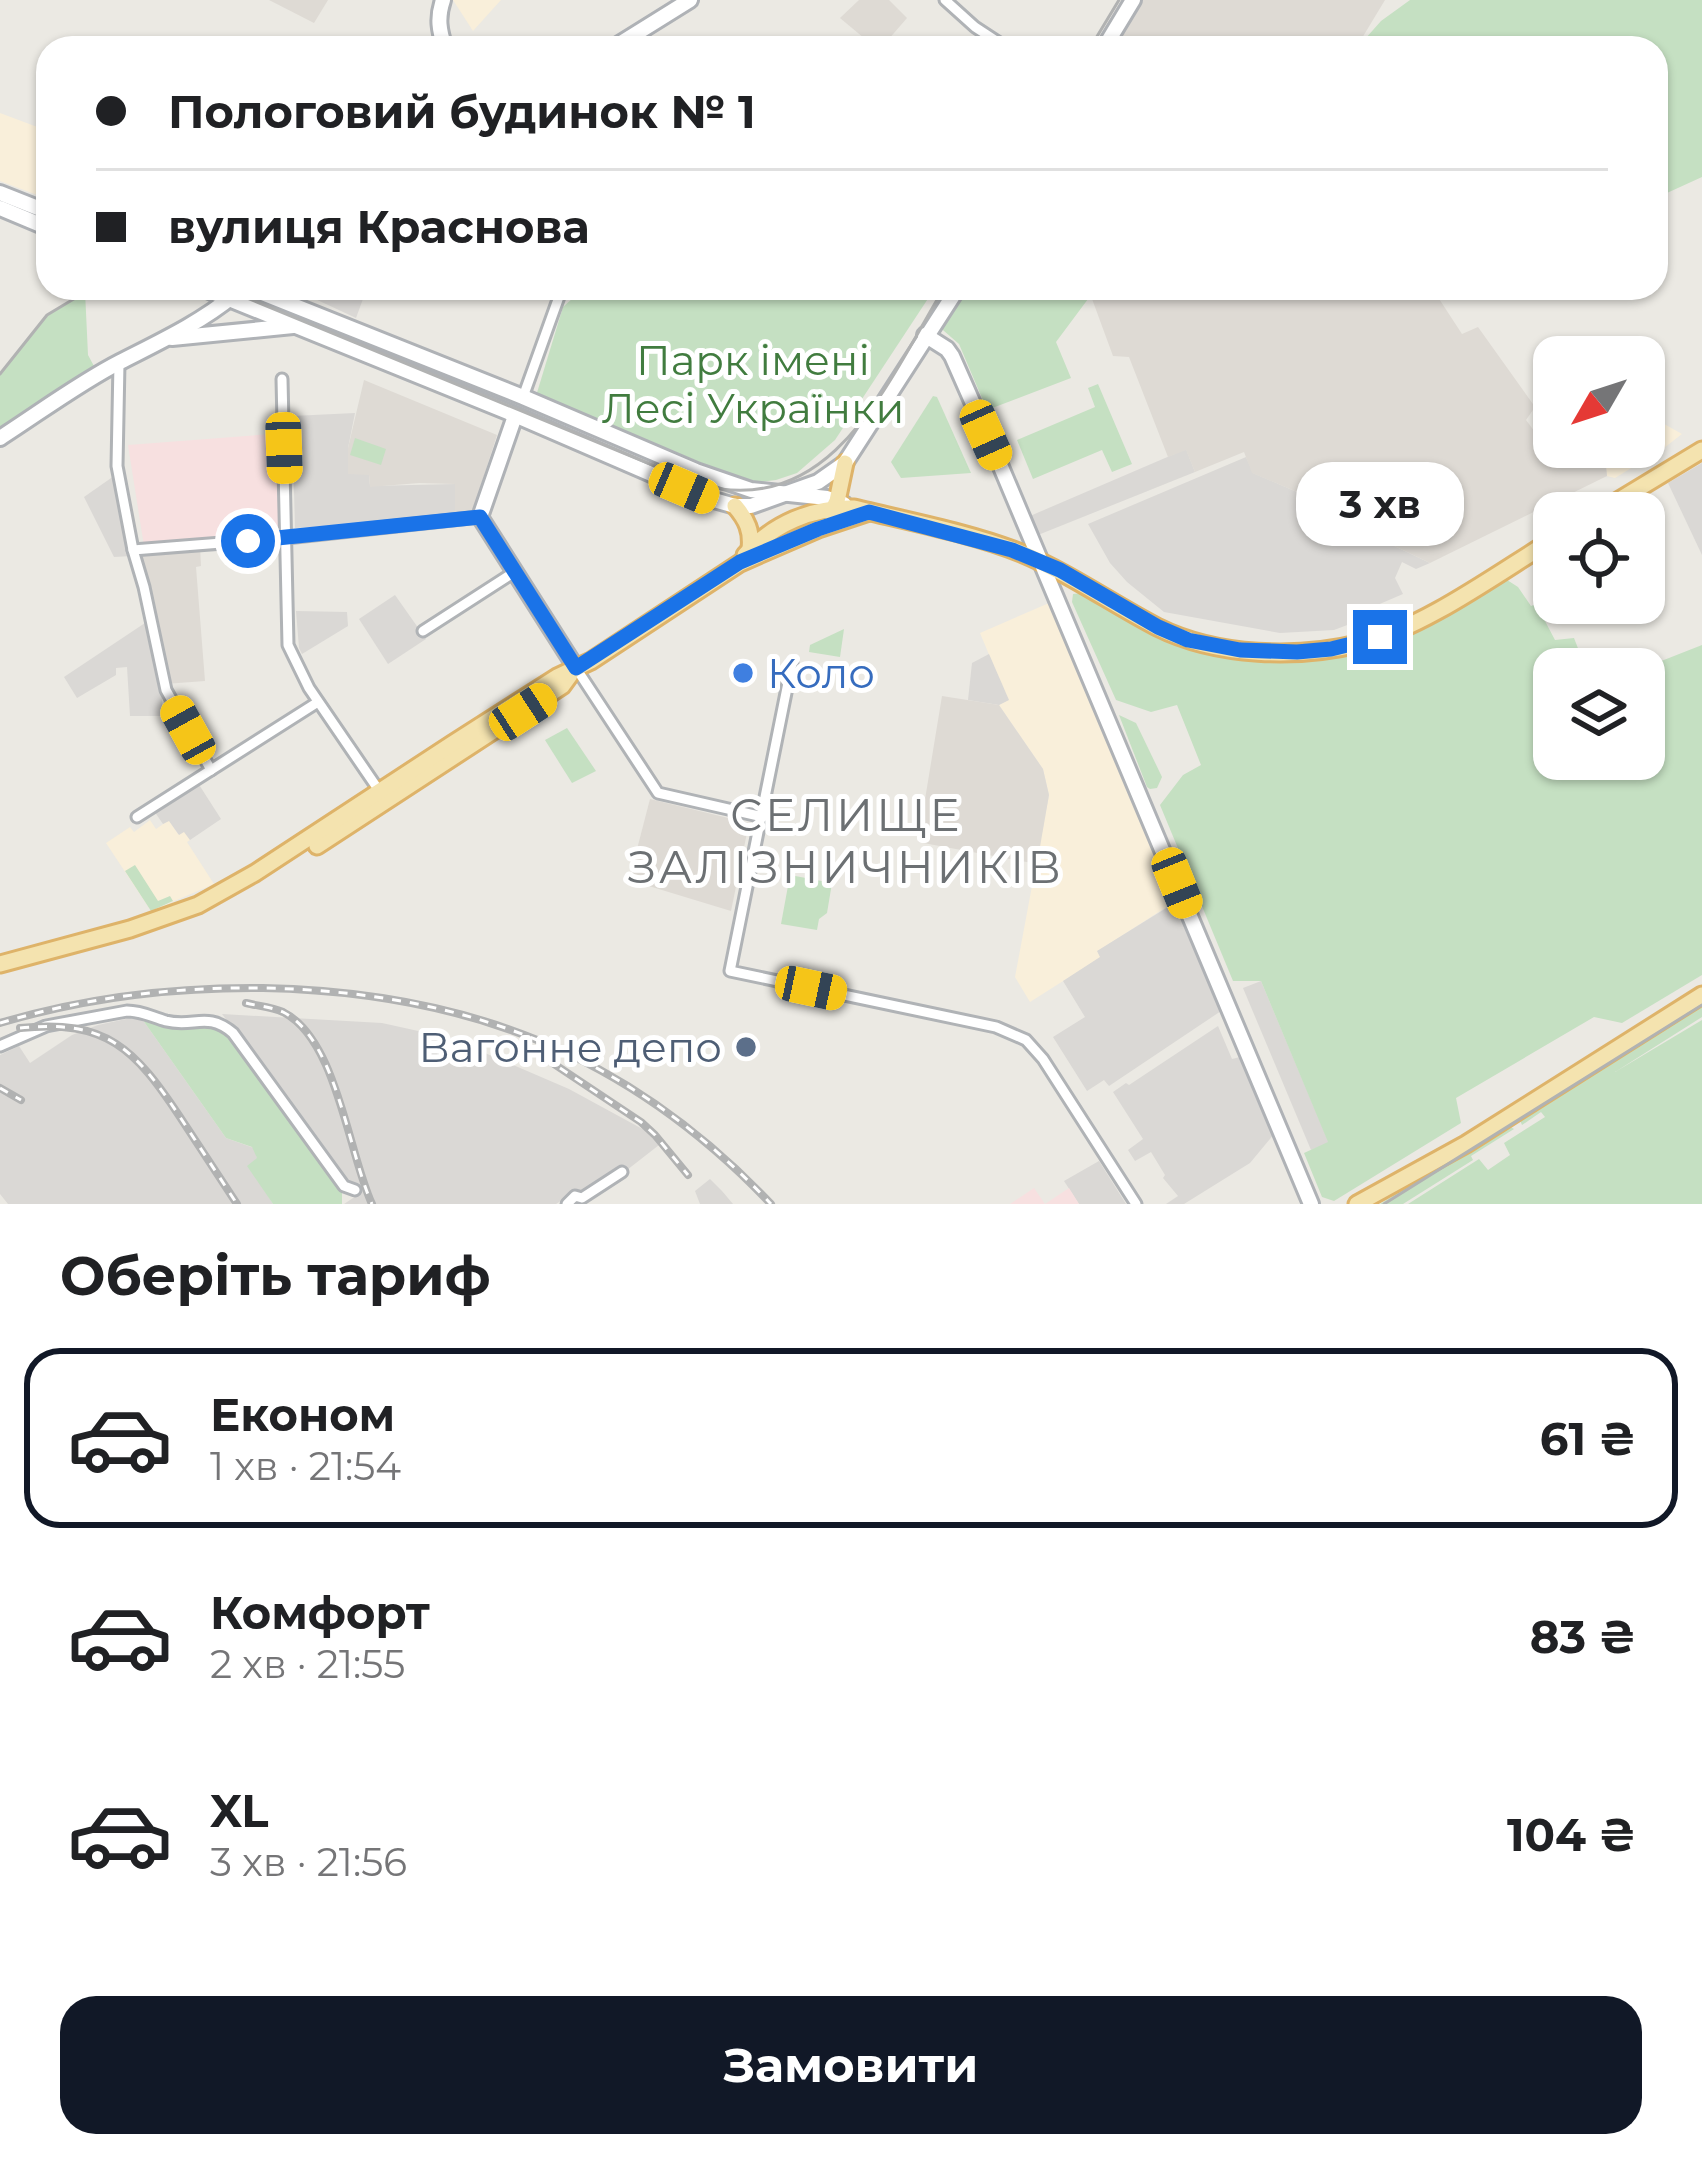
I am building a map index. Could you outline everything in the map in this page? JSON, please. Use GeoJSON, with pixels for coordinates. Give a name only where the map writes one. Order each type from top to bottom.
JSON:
{"type":"FeatureCollection","features":[{"type":"Feature","properties":{"kind":"main road"},"geometry":{"type":"LineString","coordinates":[[442,0],[438,15],[442,36]]}},
{"type":"Feature","properties":{"kind":"main road"},"geometry":{"type":"LineString","coordinates":[[632,36],[690,0]]}},
{"type":"Feature","properties":{"kind":"main road"},"geometry":{"type":"LineString","coordinates":[[1111,36],[1133,0]]}},
{"type":"Feature","properties":{"kind":"main road"},"geometry":{"type":"LineString","coordinates":[[0,193],[36,207]]}},
{"type":"Feature","properties":{"kind":"main road"},"geometry":{"type":"LineString","coordinates":[[0,208],[36,223]]}},
{"type":"Feature","properties":{"kind":"main road"},"geometry":{"type":"LineString","coordinates":[[0,438],[228,300]]}},
{"type":"Feature","properties":{"kind":"main road"},"geometry":{"type":"LineString","coordinates":[[253,300],[294,326],[735,506],[788,494],[844,466],[950,300]]}},
{"type":"Feature","properties":{"kind":"main road"},"geometry":{"type":"LineString","coordinates":[[262,300],[523,397],[736,485],[849,507],[1012,550],[1060,570],[1188,640],[1240,650],[1297,652],[1365,643],[1423,618],[1533,552]]}},
{"type":"Feature","properties":{"kind":"main road"},"geometry":{"type":"LineString","coordinates":[[167,338],[294,326]]}},
{"type":"Feature","properties":{"kind":"main road"},"geometry":{"type":"LineString","coordinates":[[925,335],[952,356],[1311,1204]]}},
{"type":"Feature","properties":{"kind":"main road"},"geometry":{"type":"LineString","coordinates":[[515,416],[480,517],[576,668]]}},
{"type":"Feature","properties":{"kind":"main road"},"geometry":{"type":"LineString","coordinates":[[1633,492],[1702,450]]}},
{"type":"Feature","properties":{"kind":"main road"},"geometry":{"type":"LineString","coordinates":[[745,556],[818,529],[849,507],[853,496],[844,466]]}},
{"type":"Feature","properties":{"kind":"main road"},"geometry":{"type":"LineString","coordinates":[[844,466],[849,507]]}},
{"type":"Feature","properties":{"kind":"main road"},"geometry":{"type":"LineString","coordinates":[[735,506],[741,499],[736,485]]}},
{"type":"Feature","properties":{"kind":"main road"},"geometry":{"type":"LineString","coordinates":[[735,506],[749,529],[745,556]]}},
{"type":"Feature","properties":{"kind":"main road"},"geometry":{"type":"LineString","coordinates":[[818,529],[849,507]]}},
{"type":"Feature","properties":{"kind":"main road"},"geometry":{"type":"LineString","coordinates":[[0,964],[198,905],[576,668],[802,516],[849,507]]}},
{"type":"Feature","properties":{"kind":"main road"},"geometry":{"type":"LineString","coordinates":[[0,975],[203,914],[280,870],[523,712],[562,686],[576,668]]}},
{"type":"Feature","properties":{"kind":"main road"},"geometry":{"type":"LineString","coordinates":[[1357,1204],[1466,1144],[1702,995]]}},
{"type":"Feature","properties":{"kind":"street"},"geometry":{"type":"LineString","coordinates":[[946,0],[989,36]]}},
{"type":"Feature","properties":{"kind":"street"},"geometry":{"type":"LineString","coordinates":[[523,397],[558,300]]}},
{"type":"Feature","properties":{"kind":"street"},"geometry":{"type":"LineString","coordinates":[[119,363],[117,466],[133,550],[166,691],[211,770]]}},
{"type":"Feature","properties":{"kind":"street"},"geometry":{"type":"LineString","coordinates":[[281,379],[288,645],[318,702],[380,792]]}},
{"type":"Feature","properties":{"kind":"street"},"geometry":{"type":"LineString","coordinates":[[133,550],[480,517]]}},
{"type":"Feature","properties":{"kind":"street"},"geometry":{"type":"LineString","coordinates":[[423,631],[516,571]]}},
{"type":"Feature","properties":{"kind":"street"},"geometry":{"type":"LineString","coordinates":[[792,663],[730,971],[996,1027],[1019,1036],[1043,1059],[1136,1204]]}},
{"type":"Feature","properties":{"kind":"street"},"geometry":{"type":"LineString","coordinates":[[576,668],[658,793],[763,817]]}},
{"type":"Feature","properties":{"kind":"street"},"geometry":{"type":"LineString","coordinates":[[137,817],[318,702]]}},
{"type":"Feature","properties":{"kind":"street"},"geometry":{"type":"LineString","coordinates":[[0,1046],[46,1026],[127,1011],[172,1023],[212,1020],[233,1033],[344,1186],[356,1190]]}},
{"type":"Feature","properties":{"kind":"street"},"geometry":{"type":"LineString","coordinates":[[567,1204],[622,1172]]}},
{"type":"Feature","properties":{"kind":"shaded area"},"geometry":{"type":"Polygon","coordinates":[[[269,0],[328,0],[314,23],[269,0]]]}},
{"type":"Feature","properties":{"kind":"shaded area"},"geometry":{"type":"Polygon","coordinates":[[[453,0],[501,0],[473,31],[453,0]]]}},
{"type":"Feature","properties":{"kind":"shaded area"},"geometry":{"type":"Polygon","coordinates":[[[859,0],[889,0],[907,18],[891,36],[862,36],[840,18],[859,0]]]}},
{"type":"Feature","properties":{"kind":"shaded area"},"geometry":{"type":"Polygon","coordinates":[[[1135,0],[1385,0],[1363,36],[1113,36],[1135,0]]]}},
{"type":"Feature","properties":{"kind":"shaded area"},"geometry":{"type":"Polygon","coordinates":[[[0,113],[36,126],[36,194],[0,181],[0,113]]]}},
{"type":"Feature","properties":{"kind":"shaded area"},"geometry":{"type":"Polygon","coordinates":[[[317,300],[363,300],[356,318],[317,300]]]}},
{"type":"Feature","properties":{"kind":"shaded area"},"geometry":{"type":"Polygon","coordinates":[[[1092,300],[1440,300],[1462,334],[1478,327],[1533,404],[1526,420],[1533,429],[1533,468],[1606,468],[1607,476],[1574,492],[1533,492],[1533,512],[1430,563],[1252,473],[1244,452],[1195,472],[1186,450],[1168,457],[1129,357],[1113,356],[1092,300]]]}},
{"type":"Feature","properties":{"kind":"shaded area"},"geometry":{"type":"Polygon","coordinates":[[[364,380],[497,435],[471,516],[455,517],[455,484],[370,487],[369,475],[348,474],[348,448],[364,380]]]}},
{"type":"Feature","properties":{"kind":"shaded area"},"geometry":{"type":"Polygon","coordinates":[[[355,413],[348,448],[369,475],[370,486],[455,484],[455,517],[295,528],[292,416],[355,413]]]}},
{"type":"Feature","properties":{"kind":"shaded area"},"geometry":{"type":"Polygon","coordinates":[[[1665,424],[1682,434],[1665,447],[1665,424]]]}},
{"type":"Feature","properties":{"kind":"shaded area"},"geometry":{"type":"Polygon","coordinates":[[[284,433],[287,533],[144,546],[128,445],[284,433]]]}},
{"type":"Feature","properties":{"kind":"shaded area"},"geometry":{"type":"Polygon","coordinates":[[[1186,449],[1195,472],[1038,535],[1030,516],[1186,449]]]}},
{"type":"Feature","properties":{"kind":"shaded area"},"geometry":{"type":"Polygon","coordinates":[[[1246,457],[1253,473],[1430,563],[1416,569],[1402,562],[1395,578],[1403,594],[1375,606],[1374,615],[1334,630],[1280,633],[1164,612],[1110,563],[1088,524],[1246,457]]]}},
{"type":"Feature","properties":{"kind":"shaded area"},"geometry":{"type":"Polygon","coordinates":[[[1702,463],[1702,555],[1668,483],[1702,463]]]}},
{"type":"Feature","properties":{"kind":"shaded area"},"geometry":{"type":"Polygon","coordinates":[[[1606,468],[1631,468],[1615,478],[1607,476],[1606,468]]]}},
{"type":"Feature","properties":{"kind":"shaded area"},"geometry":{"type":"Polygon","coordinates":[[[114,476],[132,556],[114,557],[84,497],[114,476]]]}},
{"type":"Feature","properties":{"kind":"shaded area"},"geometry":{"type":"Polygon","coordinates":[[[200,546],[201,566],[196,567],[205,681],[165,684],[134,551],[200,546]]]}},
{"type":"Feature","properties":{"kind":"shaded area"},"geometry":{"type":"Polygon","coordinates":[[[395,595],[426,639],[388,664],[359,619],[395,595]]]}},
{"type":"Feature","properties":{"kind":"shaded area"},"geometry":{"type":"Polygon","coordinates":[[[1056,600],[1182,897],[1030,1002],[1015,977],[1049,795],[1043,769],[999,705],[1008,700],[980,633],[1056,600]]]}},
{"type":"Feature","properties":{"kind":"shaded area"},"geometry":{"type":"Polygon","coordinates":[[[296,611],[347,612],[348,626],[302,654],[296,611]]]}},
{"type":"Feature","properties":{"kind":"shaded area"},"geometry":{"type":"Polygon","coordinates":[[[145,623],[162,693],[162,716],[130,716],[127,667],[116,668],[116,675],[77,698],[64,677],[145,623]]]}},
{"type":"Feature","properties":{"kind":"shaded area"},"geometry":{"type":"Polygon","coordinates":[[[989,654],[1009,700],[999,705],[968,700],[972,663],[989,654]]]}},
{"type":"Feature","properties":{"kind":"shaded area"},"geometry":{"type":"Polygon","coordinates":[[[942,696],[999,705],[1043,769],[1049,795],[1037,864],[918,842],[942,696]]]}},
{"type":"Feature","properties":{"kind":"shaded area"},"geometry":{"type":"Polygon","coordinates":[[[196,780],[221,819],[190,840],[184,832],[179,835],[169,821],[163,824],[152,808],[196,780]]]}},
{"type":"Feature","properties":{"kind":"shaded area"},"geometry":{"type":"Polygon","coordinates":[[[650,799],[749,823],[731,911],[629,880],[650,799]]]}},
{"type":"Feature","properties":{"kind":"shaded area"},"geometry":{"type":"Polygon","coordinates":[[[150,820],[156,829],[169,820],[178,834],[184,831],[214,884],[151,911],[106,843],[150,820]]]}},
{"type":"Feature","properties":{"kind":"shaded area"},"geometry":{"type":"Polygon","coordinates":[[[1176,902],[1221,1011],[1109,1086],[1104,1080],[1087,1091],[1053,1037],[1085,1017],[1063,981],[1100,957],[1097,951],[1176,902]]]}},
{"type":"Feature","properties":{"kind":"shaded area"},"geometry":{"type":"Polygon","coordinates":[[[1261,981],[1329,1143],[1311,1150],[1243,988],[1261,981]]]}},
{"type":"Feature","properties":{"kind":"shaded area"},"geometry":{"type":"Polygon","coordinates":[[[222,1014],[382,1023],[450,1038],[569,1089],[648,1132],[659,1145],[627,1170],[622,1166],[556,1204],[344,1204],[359,1194],[222,1014]]]}},
{"type":"Feature","properties":{"kind":"shaded area"},"geometry":{"type":"Polygon","coordinates":[[[140,1016],[226,1138],[262,1151],[256,1156],[269,1172],[258,1180],[273,1204],[8,1204],[0,1194],[0,1055],[19,1046],[30,1063],[72,1035],[140,1016]]]}},
{"type":"Feature","properties":{"kind":"shaded area"},"geometry":{"type":"Polygon","coordinates":[[[1218,1026],[1232,1059],[1240,1057],[1274,1134],[1250,1163],[1184,1204],[1166,1204],[1178,1196],[1151,1152],[1135,1161],[1128,1150],[1143,1139],[1113,1092],[1218,1026]]]}},
{"type":"Feature","properties":{"kind":"shaded area"},"geometry":{"type":"Polygon","coordinates":[[[1099,1161],[1126,1204],[1079,1204],[1064,1181],[1099,1161]]]}},
{"type":"Feature","properties":{"kind":"shaded area"},"geometry":{"type":"Polygon","coordinates":[[[710,1179],[733,1204],[700,1204],[695,1191],[710,1179]]]}},
{"type":"Feature","properties":{"kind":"shaded area"},"geometry":{"type":"Polygon","coordinates":[[[1034,1188],[1045,1204],[1010,1204],[1034,1188]]]}},
{"type":"Feature","properties":{"kind":"shaded area"},"geometry":{"type":"Polygon","coordinates":[[[1069,1188],[1079,1204],[1045,1204],[1069,1188]]]}},
{"type":"Feature","properties":{"kind":"green space"},"geometry":{"type":"Polygon","coordinates":[[[1410,0],[1702,0],[1702,177],[1668,193],[1668,36],[1368,36],[1410,0]]]}},
{"type":"Feature","properties":{"kind":"green space"},"geometry":{"type":"Polygon","coordinates":[[[71,300],[85,300],[88,355],[95,368],[0,427],[0,374],[47,315],[71,300]]]}},
{"type":"Feature","properties":{"kind":"green space","name":"Парк імені Лесі Українки"},"geometry":{"type":"Polygon","coordinates":[[[571,300],[927,300],[835,440],[797,473],[753,483],[719,474],[536,396],[563,307],[571,300]]]}},
{"type":"Feature","properties":{"kind":"green space"},"geometry":{"type":"Polygon","coordinates":[[[951,300],[1087,300],[1056,342],[1071,378],[987,410],[959,344],[936,324],[951,300]]]}},
{"type":"Feature","properties":{"kind":"green space"},"geometry":{"type":"Polygon","coordinates":[[[1098,384],[1132,464],[1112,472],[1102,450],[1033,479],[1017,440],[1095,407],[1088,388],[1098,384]]]}},
{"type":"Feature","properties":{"kind":"green space"},"geometry":{"type":"Polygon","coordinates":[[[933,396],[971,473],[901,478],[891,462],[933,396]]]}},
{"type":"Feature","properties":{"kind":"green space"},"geometry":{"type":"Polygon","coordinates":[[[355,438],[386,449],[381,465],[350,455],[355,438]]]}},
{"type":"Feature","properties":{"kind":"green space"},"geometry":{"type":"Polygon","coordinates":[[[1504,578],[1533,605],[1533,624],[1547,624],[1555,640],[1574,638],[1578,648],[1533,648],[1533,780],[1665,780],[1665,660],[1702,645],[1702,975],[1622,1023],[1594,1017],[1456,1098],[1461,1123],[1334,1201],[1322,1197],[1304,1153],[1328,1142],[1261,981],[1233,981],[1160,805],[1183,775],[1201,765],[1177,705],[1151,712],[1116,700],[1072,602],[1073,594],[1082,593],[1194,647],[1321,654],[1504,578]]]}},
{"type":"Feature","properties":{"kind":"green space"},"geometry":{"type":"Polygon","coordinates":[[[844,629],[840,657],[809,652],[810,645],[844,629]]]}},
{"type":"Feature","properties":{"kind":"green space"},"geometry":{"type":"Polygon","coordinates":[[[1119,715],[1136,723],[1162,777],[1157,788],[1147,787],[1119,715]]]}},
{"type":"Feature","properties":{"kind":"green space"},"geometry":{"type":"Polygon","coordinates":[[[567,728],[596,771],[572,783],[545,740],[567,728]]]}},
{"type":"Feature","properties":{"kind":"green space"},"geometry":{"type":"Polygon","coordinates":[[[135,865],[158,901],[170,896],[173,901],[151,911],[125,871],[135,865]]]}},
{"type":"Feature","properties":{"kind":"green space"},"geometry":{"type":"Polygon","coordinates":[[[790,875],[832,883],[827,913],[819,919],[817,930],[781,924],[790,875]]]}},
{"type":"Feature","properties":{"kind":"green space"},"geometry":{"type":"Polygon","coordinates":[[[1702,1004],[1702,1017],[1615,1072],[1702,1020],[1702,1204],[1408,1204],[1479,1159],[1488,1170],[1510,1155],[1504,1143],[1545,1117],[1541,1112],[1522,1125],[1519,1118],[1702,1004]]]}},
{"type":"Feature","properties":{"kind":"green space"},"geometry":{"type":"Polygon","coordinates":[[[140,1016],[176,1028],[210,1025],[236,1041],[342,1190],[342,1204],[273,1204],[247,1166],[257,1158],[252,1147],[226,1138],[140,1016]]]}},
{"type":"Feature","properties":{"kind":"green space"},"geometry":{"type":"Polygon","coordinates":[[[1507,1125],[1514,1129],[1403,1204],[1380,1204],[1507,1125]]]}},
{"type":"Feature","properties":{"kind":"tram line"},"geometry":{"type":"LineString","coordinates":[[1097,36],[1119,0]]}},
{"type":"Feature","properties":{"kind":"tram line"},"geometry":{"type":"LineString","coordinates":[[0,374],[47,315],[72,300]]}},
{"type":"Feature","properties":{"kind":"tram line"},"geometry":{"type":"LineString","coordinates":[[252,300],[701,485],[747,490],[787,482],[821,462],[851,434],[878,400],[937,300]]}},
{"type":"Feature","properties":{"kind":"tram line"},"geometry":{"type":"LineString","coordinates":[[1384,1204],[1702,1005]]}},
{"type":"Feature","properties":{"kind":"railway"},"geometry":{"type":"LineString","coordinates":[[0,1023],[97,1000],[196,989],[338,992],[408,1002],[540,1041],[602,1071],[717,1152],[771,1204]]}},
{"type":"Feature","properties":{"kind":"railway"},"geometry":{"type":"LineString","coordinates":[[246,1003],[283,1012],[316,1046],[339,1099],[372,1204]]}},
{"type":"Feature","properties":{"kind":"railway"},"geometry":{"type":"LineString","coordinates":[[20,1028],[50,1026],[97,1034],[133,1057],[164,1093],[237,1204]]}},
{"type":"Feature","properties":{"kind":"railway"},"geometry":{"type":"LineString","coordinates":[[545,1058],[641,1122],[688,1175]]}},
{"type":"Feature","properties":{"kind":"railway"},"geometry":{"type":"LineString","coordinates":[[0,1088],[21,1100]]}},
{"type":"Feature","properties":{"kind":"place","name":"Коло"},"geometry":{"type":"Point","coordinates":[743,673]}},
{"type":"Feature","properties":{"kind":"place","name":"Вагонне депо"},"geometry":{"type":"Point","coordinates":[746,1047]}},
{"type":"Feature","properties":{"kind":"district","name":"СЕЛИЩЕ ЗАЛІЗНИЧНИКІВ"},"geometry":{"type":"Point","coordinates":[846,840]}},
{"type":"Feature","properties":{"kind":"route"},"geometry":{"type":"LineString","coordinates":[[248,541],[480,517],[576,668],[740,562],[869,512],[1012,550],[1060,570],[1188,640],[1240,650],[1297,652],[1380,637]]}}]}
